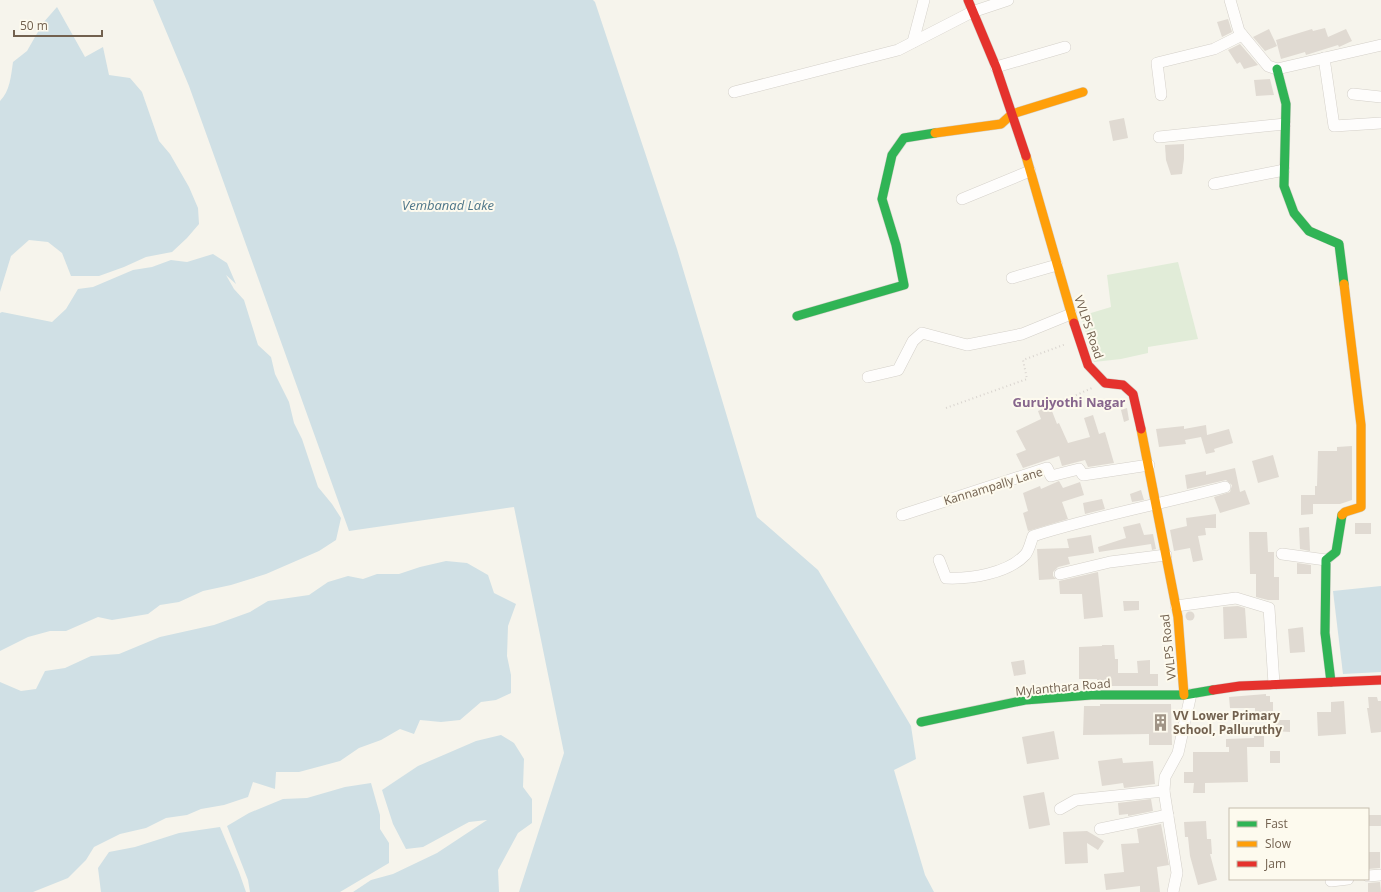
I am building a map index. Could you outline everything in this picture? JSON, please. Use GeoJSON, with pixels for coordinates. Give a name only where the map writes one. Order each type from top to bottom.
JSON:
{"type":"FeatureCollection","features":[{"type":"Feature","properties":{"kind":"street"},"geometry":{"type":"LineString","coordinates":[[913,42],[924,0]]}},
{"type":"Feature","properties":{"kind":"street","name":"VVLPS Road"},"geometry":{"type":"LineString","coordinates":[[968,0],[996,67],[1012,114],[1071,314],[1088,365],[1104,383],[1123,385],[1133,394],[1149,465],[1176,606],[1188,694]]}},
{"type":"Feature","properties":{"kind":"street"},"geometry":{"type":"LineString","coordinates":[[734,92],[898,50],[972,12],[1008,0]]}},
{"type":"Feature","properties":{"kind":"street"},"geometry":{"type":"LineString","coordinates":[[1230,0],[1239,31],[1268,66],[1277,69],[1381,44]]}},
{"type":"Feature","properties":{"kind":"street"},"geometry":{"type":"LineString","coordinates":[[1161,95],[1157,63],[1214,49],[1242,35]]}},
{"type":"Feature","properties":{"kind":"street"},"geometry":{"type":"LineString","coordinates":[[996,67],[1065,47]]}},
{"type":"Feature","properties":{"kind":"street"},"geometry":{"type":"LineString","coordinates":[[1324,58],[1334,126],[1381,124]]}},
{"type":"Feature","properties":{"kind":"street"},"geometry":{"type":"LineString","coordinates":[[1277,69],[1286,104],[1284,186],[1294,213],[1309,231],[1339,244],[1361,425],[1361,507],[1345,512],[1341,516],[1336,552],[1326,560],[1282,554]]}},
{"type":"Feature","properties":{"kind":"street"},"geometry":{"type":"LineString","coordinates":[[797,316],[904,285],[896,245],[882,199],[892,154],[904,138],[1000,124],[1012,114],[1083,92]]}},
{"type":"Feature","properties":{"kind":"street"},"geometry":{"type":"LineString","coordinates":[[1353,94],[1381,97]]}},
{"type":"Feature","properties":{"kind":"street"},"geometry":{"type":"LineString","coordinates":[[1159,137],[1285,124]]}},
{"type":"Feature","properties":{"kind":"street"},"geometry":{"type":"LineString","coordinates":[[1214,184],[1284,170]]}},
{"type":"Feature","properties":{"kind":"street"},"geometry":{"type":"LineString","coordinates":[[962,199],[1030,171]]}},
{"type":"Feature","properties":{"kind":"street"},"geometry":{"type":"LineString","coordinates":[[1012,278],[1057,265]]}},
{"type":"Feature","properties":{"kind":"street"},"geometry":{"type":"LineString","coordinates":[[868,377],[898,370],[913,341],[922,333],[967,344],[1022,334],[1071,314]]}},
{"type":"Feature","properties":{"kind":"street","name":"Kannampally Lane"},"geometry":{"type":"LineString","coordinates":[[902,515],[1047,468],[1051,476],[1079,469],[1083,475],[1149,465]]}},
{"type":"Feature","properties":{"kind":"street"},"geometry":{"type":"LineString","coordinates":[[939,560],[946,578],[966,579],[1004,569],[1025,555],[1033,536],[1079,521],[1157,505],[1225,487]]}},
{"type":"Feature","properties":{"kind":"street"},"geometry":{"type":"LineString","coordinates":[[1060,574],[1110,562],[1166,554]]}},
{"type":"Feature","properties":{"kind":"street"},"geometry":{"type":"LineString","coordinates":[[1326,560],[1325,633],[1331,682]]}},
{"type":"Feature","properties":{"kind":"street"},"geometry":{"type":"LineString","coordinates":[[1176,606],[1236,598],[1269,608],[1274,684]]}},
{"type":"Feature","properties":{"kind":"street","name":"Mylanthara Road"},"geometry":{"type":"LineString","coordinates":[[921,722],[1025,700],[1091,695],[1188,694],[1240,686],[1381,680]]}},
{"type":"Feature","properties":{"kind":"street"},"geometry":{"type":"LineString","coordinates":[[1173,892],[1177,873],[1164,791],[1165,777],[1178,753],[1188,694]]}},
{"type":"Feature","properties":{"kind":"street"},"geometry":{"type":"LineString","coordinates":[[1060,810],[1076,800],[1164,791]]}},
{"type":"Feature","properties":{"kind":"street"},"geometry":{"type":"LineString","coordinates":[[1100,829],[1168,814]]}},
{"type":"Feature","properties":{"kind":"street"},"geometry":{"type":"LineString","coordinates":[[1369,876],[1381,875]]}},
{"type":"Feature","properties":{"kind":"street"},"geometry":{"type":"LineString","coordinates":[[1331,881],[1340,880]]}},
{"type":"Feature","properties":{"kind":"path"},"geometry":{"type":"LineString","coordinates":[[946,408],[1027,379],[1023,360],[1079,340]]}},
{"type":"Feature","properties":{"kind":"path"},"geometry":{"type":"LineString","coordinates":[[1054,405],[1104,383]]}},
{"type":"Feature","properties":{"kind":"green space"},"geometry":{"type":"Polygon","coordinates":[[[1178,262],[1198,339],[1148,347],[1148,353],[1121,359],[1094,362],[1081,316],[1111,307],[1107,275],[1178,262]]]}},
{"type":"Feature","properties":{"kind":"water","name":"Vembanad Lake"},"geometry":{"type":"Polygon","coordinates":[[[153,0],[593,0],[595,2],[677,249],[757,517],[818,570],[911,726],[916,759],[894,770],[925,875],[934,892],[519,892],[564,753],[514,507],[349,531],[189,86],[153,0]]]}},
{"type":"Feature","properties":{"kind":"water"},"geometry":{"type":"Polygon","coordinates":[[[57,7],[85,57],[103,47],[109,75],[130,78],[142,92],[159,141],[170,154],[189,187],[198,208],[199,224],[172,252],[146,257],[99,276],[71,276],[62,253],[48,242],[29,240],[11,256],[0,292],[0,101],[8,88],[13,62],[27,51],[43,23],[57,7]]]}},
{"type":"Feature","properties":{"kind":"water"},"geometry":{"type":"Polygon","coordinates":[[[213,254],[227,263],[236,284],[226,275],[234,289],[244,300],[258,345],[271,357],[275,374],[289,402],[294,423],[302,439],[318,487],[341,518],[336,540],[319,551],[266,574],[231,585],[203,591],[179,602],[160,605],[148,614],[112,620],[98,617],[66,631],[50,631],[28,637],[0,651],[0,313],[2,312],[52,322],[66,309],[78,289],[93,287],[133,270],[152,267],[171,260],[187,262],[213,254]]]}},
{"type":"Feature","properties":{"kind":"water"},"geometry":{"type":"Polygon","coordinates":[[[446,561],[467,563],[488,575],[494,593],[516,604],[508,626],[507,656],[511,675],[511,693],[496,700],[481,702],[460,720],[441,722],[420,720],[414,734],[400,729],[381,740],[359,748],[340,761],[299,772],[276,772],[275,789],[253,782],[248,797],[224,805],[201,809],[187,815],[166,818],[146,828],[120,834],[94,847],[86,860],[68,878],[33,892],[0,892],[0,682],[21,691],[36,689],[45,671],[65,668],[91,656],[119,654],[160,637],[214,625],[250,612],[268,601],[309,595],[328,582],[348,576],[363,579],[377,574],[399,574],[446,561]]]}},
{"type":"Feature","properties":{"kind":"water"},"geometry":{"type":"Polygon","coordinates":[[[1381,586],[1381,672],[1343,674],[1333,591],[1381,586]]]}},
{"type":"Feature","properties":{"kind":"water"},"geometry":{"type":"Polygon","coordinates":[[[501,735],[514,743],[524,759],[523,787],[532,799],[532,823],[518,833],[498,870],[499,892],[353,892],[371,880],[393,874],[437,853],[487,820],[469,822],[423,847],[406,849],[393,824],[382,790],[418,766],[476,741],[501,735]]]}},
{"type":"Feature","properties":{"kind":"water"},"geometry":{"type":"Polygon","coordinates":[[[371,783],[380,815],[380,829],[389,843],[389,863],[340,892],[250,892],[248,880],[227,826],[249,813],[283,799],[307,798],[345,787],[371,783]]]}},
{"type":"Feature","properties":{"kind":"water"},"geometry":{"type":"Polygon","coordinates":[[[220,827],[246,892],[101,892],[98,868],[109,852],[135,847],[179,833],[220,827]]]}},
{"type":"Feature","properties":{"kind":"building"},"geometry":{"type":"Polygon","coordinates":[[[1228,19],[1232,32],[1222,37],[1217,22],[1228,19]]]}},
{"type":"Feature","properties":{"kind":"building"},"geometry":{"type":"Polygon","coordinates":[[[1325,28],[1328,37],[1346,29],[1352,41],[1339,47],[1338,45],[1306,55],[1305,52],[1281,59],[1276,40],[1312,29],[1313,31],[1325,28]]]}},
{"type":"Feature","properties":{"kind":"building"},"geometry":{"type":"Polygon","coordinates":[[[1269,29],[1277,46],[1265,51],[1253,37],[1269,29]]]}},
{"type":"Feature","properties":{"kind":"building"},"geometry":{"type":"Polygon","coordinates":[[[1240,44],[1258,65],[1244,69],[1240,62],[1237,64],[1228,50],[1240,44]]]}},
{"type":"Feature","properties":{"kind":"building"},"geometry":{"type":"Polygon","coordinates":[[[1270,79],[1274,95],[1256,96],[1254,80],[1270,79]]]}},
{"type":"Feature","properties":{"kind":"building"},"geometry":{"type":"Polygon","coordinates":[[[1124,118],[1128,138],[1113,141],[1109,121],[1124,118]]]}},
{"type":"Feature","properties":{"kind":"building"},"geometry":{"type":"Polygon","coordinates":[[[1184,144],[1182,174],[1171,175],[1166,160],[1165,145],[1184,144]]]}},
{"type":"Feature","properties":{"kind":"building"},"geometry":{"type":"Polygon","coordinates":[[[1050,406],[1057,424],[1059,423],[1068,443],[1090,437],[1084,418],[1093,415],[1099,434],[1105,432],[1114,463],[1088,467],[1085,460],[1062,466],[1059,456],[1023,468],[1016,454],[1026,450],[1016,431],[1041,419],[1038,411],[1050,406]]]}},
{"type":"Feature","properties":{"kind":"building"},"geometry":{"type":"Polygon","coordinates":[[[1127,408],[1129,420],[1124,422],[1121,410],[1127,408]]]}},
{"type":"Feature","properties":{"kind":"building"},"geometry":{"type":"Polygon","coordinates":[[[1206,425],[1207,435],[1229,429],[1233,443],[1214,449],[1215,452],[1206,454],[1201,437],[1185,440],[1186,444],[1159,447],[1156,429],[1184,426],[1184,429],[1206,425]]]}},
{"type":"Feature","properties":{"kind":"building"},"geometry":{"type":"Polygon","coordinates":[[[1352,446],[1352,500],[1340,504],[1313,504],[1313,514],[1301,515],[1301,495],[1315,495],[1315,486],[1317,486],[1318,451],[1337,451],[1337,447],[1352,446]]]}},
{"type":"Feature","properties":{"kind":"building"},"geometry":{"type":"Polygon","coordinates":[[[1273,455],[1279,477],[1258,483],[1252,461],[1273,455]]]}},
{"type":"Feature","properties":{"kind":"building"},"geometry":{"type":"Polygon","coordinates":[[[1235,468],[1240,492],[1245,490],[1250,504],[1220,513],[1214,497],[1230,492],[1232,485],[1226,480],[1187,489],[1185,475],[1206,471],[1206,475],[1235,468]]]}},
{"type":"Feature","properties":{"kind":"building"},"geometry":{"type":"Polygon","coordinates":[[[1059,481],[1063,488],[1080,482],[1084,495],[1062,502],[1068,519],[1028,531],[1023,513],[1028,511],[1023,493],[1040,486],[1041,489],[1059,481]]]}},
{"type":"Feature","properties":{"kind":"building"},"geometry":{"type":"Polygon","coordinates":[[[1141,490],[1144,500],[1132,502],[1130,494],[1141,490]]]}},
{"type":"Feature","properties":{"kind":"building"},"geometry":{"type":"Polygon","coordinates":[[[1102,499],[1105,509],[1085,514],[1083,503],[1102,499]]]}},
{"type":"Feature","properties":{"kind":"building"},"geometry":{"type":"Polygon","coordinates":[[[1216,514],[1216,528],[1205,528],[1206,535],[1198,536],[1203,560],[1193,562],[1190,548],[1174,551],[1170,530],[1187,526],[1186,518],[1216,514]]]}},
{"type":"Feature","properties":{"kind":"building"},"geometry":{"type":"Polygon","coordinates":[[[1140,523],[1144,535],[1153,534],[1156,549],[1152,550],[1151,544],[1099,552],[1098,547],[1126,538],[1123,527],[1140,523]]]}},
{"type":"Feature","properties":{"kind":"building"},"geometry":{"type":"Polygon","coordinates":[[[1355,523],[1371,523],[1371,534],[1355,534],[1355,523]]]}},
{"type":"Feature","properties":{"kind":"building"},"geometry":{"type":"Polygon","coordinates":[[[1309,527],[1310,551],[1300,549],[1299,528],[1309,527]]]}},
{"type":"Feature","properties":{"kind":"building"},"geometry":{"type":"Polygon","coordinates":[[[1249,532],[1267,532],[1268,552],[1274,552],[1274,577],[1279,577],[1279,600],[1268,600],[1256,597],[1256,574],[1250,574],[1249,532]]]}},
{"type":"Feature","properties":{"kind":"building"},"geometry":{"type":"Polygon","coordinates":[[[1091,535],[1094,553],[1068,557],[1070,564],[1058,567],[1053,572],[1053,576],[1056,579],[1039,580],[1037,549],[1069,548],[1067,539],[1091,535]]]}},
{"type":"Feature","properties":{"kind":"building"},"geometry":{"type":"Polygon","coordinates":[[[1297,563],[1311,565],[1311,574],[1297,574],[1297,563]]]}},
{"type":"Feature","properties":{"kind":"building"},"geometry":{"type":"Polygon","coordinates":[[[1098,572],[1103,617],[1084,619],[1082,594],[1060,594],[1059,581],[1098,572]]]}},
{"type":"Feature","properties":{"kind":"building"},"geometry":{"type":"Polygon","coordinates":[[[1123,601],[1139,601],[1139,610],[1124,611],[1123,601]]]}},
{"type":"Feature","properties":{"kind":"building"},"geometry":{"type":"Polygon","coordinates":[[[1238,606],[1245,608],[1247,638],[1224,639],[1223,607],[1238,606]]]}},
{"type":"Feature","properties":{"kind":"building"},"geometry":{"type":"Polygon","coordinates":[[[1190,611],[1195,616],[1190,621],[1185,616],[1190,611]]]}},
{"type":"Feature","properties":{"kind":"building"},"geometry":{"type":"Polygon","coordinates":[[[1303,627],[1305,652],[1290,653],[1288,629],[1303,627]]]}},
{"type":"Feature","properties":{"kind":"building"},"geometry":{"type":"Polygon","coordinates":[[[1114,645],[1115,659],[1118,659],[1118,673],[1138,673],[1137,661],[1150,660],[1150,674],[1158,674],[1158,686],[1101,686],[1101,684],[1097,684],[1097,679],[1079,679],[1079,647],[1114,645]]]}},
{"type":"Feature","properties":{"kind":"building"},"geometry":{"type":"Polygon","coordinates":[[[1024,660],[1026,674],[1014,676],[1011,662],[1024,660]]]}},
{"type":"Feature","properties":{"kind":"building"},"geometry":{"type":"Polygon","coordinates":[[[1266,694],[1266,696],[1270,696],[1270,702],[1273,702],[1273,717],[1255,717],[1255,708],[1230,708],[1229,697],[1266,694]]]}},
{"type":"Feature","properties":{"kind":"building"},"geometry":{"type":"Polygon","coordinates":[[[1368,697],[1377,697],[1378,701],[1381,701],[1381,732],[1371,733],[1367,708],[1369,708],[1368,697]]]}},
{"type":"Feature","properties":{"kind":"building"},"geometry":{"type":"Polygon","coordinates":[[[1344,701],[1346,734],[1318,736],[1317,712],[1331,712],[1331,702],[1344,701]]]}},
{"type":"Feature","properties":{"kind":"building"},"geometry":{"type":"Polygon","coordinates":[[[1100,704],[1171,704],[1172,745],[1149,745],[1149,734],[1083,735],[1084,706],[1100,706],[1100,704]]]}},
{"type":"Feature","properties":{"kind":"building"},"geometry":{"type":"Polygon","coordinates":[[[1274,720],[1290,720],[1290,732],[1274,731],[1274,720]]]}},
{"type":"Feature","properties":{"kind":"building"},"geometry":{"type":"Polygon","coordinates":[[[1054,731],[1059,759],[1027,764],[1022,737],[1054,731]]]}},
{"type":"Feature","properties":{"kind":"building"},"geometry":{"type":"Polygon","coordinates":[[[1254,736],[1264,736],[1264,747],[1247,747],[1248,782],[1205,783],[1205,793],[1193,793],[1194,783],[1184,783],[1184,772],[1193,772],[1193,752],[1229,752],[1229,747],[1226,747],[1226,739],[1254,738],[1254,736]]]}},
{"type":"Feature","properties":{"kind":"building"},"geometry":{"type":"Polygon","coordinates":[[[1270,751],[1280,751],[1280,763],[1270,763],[1270,751]]]}},
{"type":"Feature","properties":{"kind":"building"},"geometry":{"type":"Polygon","coordinates":[[[1122,758],[1123,763],[1153,761],[1155,784],[1124,788],[1123,783],[1102,786],[1098,761],[1122,758]]]}},
{"type":"Feature","properties":{"kind":"building"},"geometry":{"type":"Polygon","coordinates":[[[1044,792],[1050,825],[1029,829],[1023,796],[1044,792]]]}},
{"type":"Feature","properties":{"kind":"building"},"geometry":{"type":"Polygon","coordinates":[[[1151,799],[1153,811],[1128,816],[1128,814],[1119,815],[1118,803],[1151,799]]]}},
{"type":"Feature","properties":{"kind":"building"},"geometry":{"type":"Polygon","coordinates":[[[1369,815],[1381,815],[1381,826],[1369,826],[1369,815]]]}},
{"type":"Feature","properties":{"kind":"building"},"geometry":{"type":"Polygon","coordinates":[[[1206,821],[1207,839],[1211,839],[1212,854],[1210,854],[1217,880],[1198,885],[1190,856],[1188,837],[1185,837],[1184,822],[1206,821]]]}},
{"type":"Feature","properties":{"kind":"building"},"geometry":{"type":"Polygon","coordinates":[[[1161,824],[1169,865],[1157,867],[1160,892],[1140,892],[1140,886],[1106,890],[1104,874],[1124,872],[1121,844],[1139,843],[1137,829],[1161,824]]]}},
{"type":"Feature","properties":{"kind":"building"},"geometry":{"type":"Polygon","coordinates":[[[1087,831],[1104,841],[1098,850],[1087,843],[1088,863],[1065,864],[1063,832],[1087,831]]]}},
{"type":"Feature","properties":{"kind":"building"},"geometry":{"type":"Polygon","coordinates":[[[1369,852],[1380,852],[1380,868],[1369,869],[1369,852]]]}},
{"type":"Feature","properties":{"kind":"building"},"geometry":{"type":"Polygon","coordinates":[[[1380,882],[1381,892],[1368,892],[1368,883],[1380,882]]]}},
{"type":"Feature","properties":{"kind":"traffic: fast"},"geometry":{"type":"LineString","coordinates":[[1277,69],[1286,104],[1284,186],[1294,213],[1309,231],[1339,244],[1344,284]]}},
{"type":"Feature","properties":{"kind":"traffic: fast"},"geometry":{"type":"LineString","coordinates":[[797,316],[904,285],[896,245],[882,199],[892,155],[904,138],[935,133]]}},
{"type":"Feature","properties":{"kind":"traffic: fast"},"geometry":{"type":"LineString","coordinates":[[1331,682],[1325,633],[1326,560],[1336,552],[1342,515]]}},
{"type":"Feature","properties":{"kind":"traffic: fast"},"geometry":{"type":"LineString","coordinates":[[921,722],[1025,700],[1091,695],[1184,695],[1213,690]]}},
{"type":"Feature","properties":{"kind":"traffic: slow"},"geometry":{"type":"LineString","coordinates":[[935,133],[1001,124],[1012,114],[1083,92]]}},
{"type":"Feature","properties":{"kind":"traffic: slow"},"geometry":{"type":"LineString","coordinates":[[1026,156],[1074,323]]}},
{"type":"Feature","properties":{"kind":"traffic: slow"},"geometry":{"type":"LineString","coordinates":[[1342,515],[1345,512],[1361,507],[1361,425],[1344,284]]}},
{"type":"Feature","properties":{"kind":"traffic: slow"},"geometry":{"type":"LineString","coordinates":[[1141,429],[1178,617],[1184,695]]}},
{"type":"Feature","properties":{"kind":"traffic: jam"},"geometry":{"type":"LineString","coordinates":[[968,0],[996,67],[1026,156]]}},
{"type":"Feature","properties":{"kind":"traffic: jam"},"geometry":{"type":"LineString","coordinates":[[1074,323],[1088,365],[1105,383],[1123,385],[1133,394],[1141,429]]}},
{"type":"Feature","properties":{"kind":"traffic: jam"},"geometry":{"type":"LineString","coordinates":[[1213,690],[1240,686],[1381,680]]}},
{"type":"Feature","properties":{"kind":"place","name":"VV Lower Primary School, Palluruthy"},"geometry":{"type":"Point","coordinates":[1160,722]}},
{"type":"Feature","properties":{"kind":"district","name":"Gurujyothi Nagar"},"geometry":{"type":"Point","coordinates":[1069,402]}}]}
